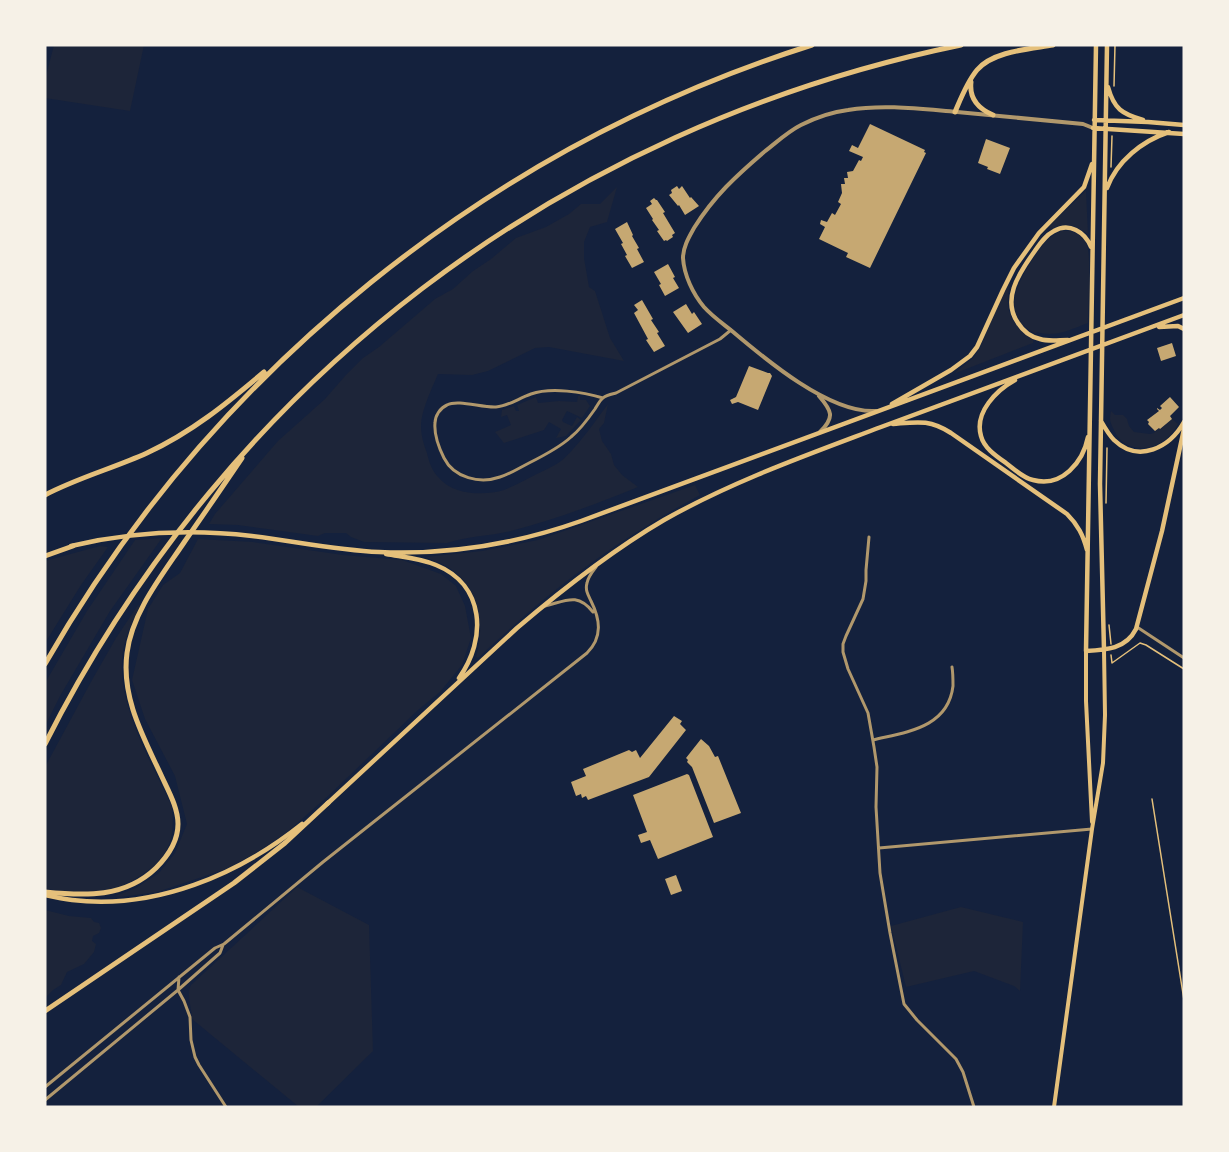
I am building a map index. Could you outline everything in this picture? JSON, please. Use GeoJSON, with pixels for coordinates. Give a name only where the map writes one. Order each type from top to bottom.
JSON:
{"type":"FeatureCollection","features":[{"type":"Feature","properties":{"kind":"highway"},"geometry":{"type":"LineString","coordinates":[[45,495],[147,453],[195,427],[225,405],[364,287],[429,237],[477,203],[558,155],[684,93],[739,70],[812,45]]}},
{"type":"Feature","properties":{"kind":"highway"},"geometry":{"type":"LineString","coordinates":[[45,744],[90,660],[134,593],[195,510],[254,440],[327,368],[405,301],[488,241],[576,187],[657,145],[763,101],[850,72],[961,45]]}},
{"type":"Feature","properties":{"kind":"highway"},"geometry":{"type":"LineString","coordinates":[[955,112],[972,77],[980,67],[996,57],[1053,45]]}},
{"type":"Feature","properties":{"kind":"highway"},"geometry":{"type":"LineString","coordinates":[[972,77],[970,89],[974,101],[993,115]]}},
{"type":"Feature","properties":{"kind":"highway"},"geometry":{"type":"LineString","coordinates":[[45,664],[110,562],[166,487],[227,415],[311,333]]}},
{"type":"Feature","properties":{"kind":"highway"},"geometry":{"type":"LineString","coordinates":[[45,894],[103,894],[129,887],[150,873],[170,852],[177,831],[177,817],[173,802],[130,703],[126,672],[128,644],[137,617],[147,600],[254,440]]}},
{"type":"Feature","properties":{"kind":"highway"},"geometry":{"type":"LineString","coordinates":[[45,555],[73,546]]}},
{"type":"Feature","properties":{"kind":"highway"},"geometry":{"type":"LineString","coordinates":[[45,1011],[234,883],[285,843],[328,803]]}},
{"type":"Feature","properties":{"kind":"main road"},"geometry":{"type":"LineString","coordinates":[[1092,829],[1086,651],[1096,45]]}},
{"type":"Feature","properties":{"kind":"main road"},"geometry":{"type":"LineString","coordinates":[[1054,1107],[1105,737],[1100,507],[1105,196],[1109,128],[1106,121],[1107,45]]}},
{"type":"Feature","properties":{"kind":"main road"},"geometry":{"type":"LineString","coordinates":[[1106,81],[1110,96],[1122,112],[1148,122]]}},
{"type":"Feature","properties":{"kind":"main road"},"geometry":{"type":"LineString","coordinates":[[1094,120],[1184,125]]}},
{"type":"Feature","properties":{"kind":"main road"},"geometry":{"type":"LineString","coordinates":[[1093,128],[1184,134]]}},
{"type":"Feature","properties":{"kind":"main road"},"geometry":{"type":"LineString","coordinates":[[1105,196],[1111,178],[1122,162],[1140,146],[1168,132]]}},
{"type":"Feature","properties":{"kind":"main road"},"geometry":{"type":"LineString","coordinates":[[880,411],[951,370],[970,356],[977,347],[1003,290],[1024,254],[1046,225],[1084,187],[1090,173],[1094,153]]}},
{"type":"Feature","properties":{"kind":"main road"},"geometry":{"type":"LineString","coordinates":[[1071,340],[1040,339],[1031,336],[1023,329],[1012,310],[1013,287],[1041,243],[1056,230],[1068,228],[1079,231],[1088,240],[1093,255]]}},
{"type":"Feature","properties":{"kind":"main road"},"geometry":{"type":"LineString","coordinates":[[358,550],[441,551],[484,546],[528,537],[572,524],[1109,326],[1184,296]]}},
{"type":"Feature","properties":{"kind":"main road"},"geometry":{"type":"LineString","coordinates":[[45,894],[81,901],[119,901],[150,897],[216,877],[251,860],[283,839],[328,803],[543,606],[600,561],[663,521],[724,489],[810,453],[1184,315]]}},
{"type":"Feature","properties":{"kind":"main road"},"geometry":{"type":"LineString","coordinates":[[1147,329],[1169,326],[1184,329]]}},
{"type":"Feature","properties":{"kind":"main road"},"geometry":{"type":"LineString","coordinates":[[1031,372],[1006,385],[987,405],[981,420],[981,436],[993,453],[1022,476],[1031,480],[1052,480],[1062,477],[1078,463],[1085,449],[1090,422]]}},
{"type":"Feature","properties":{"kind":"main road"},"geometry":{"type":"LineString","coordinates":[[1101,420],[1108,433],[1118,444],[1140,452],[1152,450],[1166,443],[1184,422]]}},
{"type":"Feature","properties":{"kind":"main road"},"geometry":{"type":"LineString","coordinates":[[887,424],[924,422],[941,426],[1067,514],[1081,533],[1088,557]]}},
{"type":"Feature","properties":{"kind":"main road"},"geometry":{"type":"LineString","coordinates":[[1086,651],[1111,649],[1118,646],[1128,640],[1137,627],[1162,531],[1184,429]]}},
{"type":"Feature","properties":{"kind":"main road"},"geometry":{"type":"LineString","coordinates":[[73,546],[150,533],[207,533],[253,536],[358,550],[435,564],[452,573],[459,580],[474,602],[477,620],[474,649],[464,672],[443,696]]}},
{"type":"Feature","properties":{"kind":"street"},"geometry":{"type":"LineString","coordinates":[[880,411],[856,409],[817,393],[787,375],[717,320],[699,300],[688,280],[683,255],[687,239],[702,215],[719,193],[742,171],[791,131],[825,115],[878,107],[993,115],[1083,124],[1093,128]]}},
{"type":"Feature","properties":{"kind":"street"},"geometry":{"type":"LineString","coordinates":[[1083,124],[1094,120]]}},
{"type":"Feature","properties":{"kind":"street"},"geometry":{"type":"LineString","coordinates":[[603,398],[572,392],[546,392],[531,394],[513,403],[498,406],[482,407],[456,402],[442,408],[434,426],[444,458],[452,469],[475,479],[495,479],[540,457],[570,438],[581,428],[603,398],[720,339],[731,330]]}},
{"type":"Feature","properties":{"kind":"street"},"geometry":{"type":"LineString","coordinates":[[817,393],[826,404],[831,416],[827,426],[820,432]]}},
{"type":"Feature","properties":{"kind":"street"},"geometry":{"type":"LineString","coordinates":[[869,537],[863,599],[846,636],[843,652],[848,669],[868,713],[873,740],[877,767],[876,807],[880,873],[890,933],[904,1004],[956,1059],[963,1072],[974,1107]]}},
{"type":"Feature","properties":{"kind":"street"},"geometry":{"type":"LineString","coordinates":[[45,1087],[215,948],[224,944],[323,862],[593,647],[599,636],[600,627],[586,585],[588,577],[600,561]]}},
{"type":"Feature","properties":{"kind":"street"},"geometry":{"type":"LineString","coordinates":[[543,606],[568,599],[577,600],[587,605],[596,615]]}},
{"type":"Feature","properties":{"kind":"street"},"geometry":{"type":"LineString","coordinates":[[1137,627],[1184,658]]}},
{"type":"Feature","properties":{"kind":"street"},"geometry":{"type":"LineString","coordinates":[[873,740],[919,728],[939,716],[951,696],[952,667]]}},
{"type":"Feature","properties":{"kind":"street"},"geometry":{"type":"LineString","coordinates":[[879,848],[1092,829]]}},
{"type":"Feature","properties":{"kind":"street"},"geometry":{"type":"LineString","coordinates":[[45,1100],[178,990],[220,953],[224,944]]}},
{"type":"Feature","properties":{"kind":"street"},"geometry":{"type":"LineString","coordinates":[[179,977],[178,990],[190,1017],[191,1040],[195,1057],[226,1107]]}},
{"type":"Feature","properties":{"kind":"path"},"geometry":{"type":"LineString","coordinates":[[1113,90],[1115,45]]}},
{"type":"Feature","properties":{"kind":"path"},"geometry":{"type":"LineString","coordinates":[[1109,128],[1111,178]]}},
{"type":"Feature","properties":{"kind":"path"},"geometry":{"type":"LineString","coordinates":[[1106,504],[1107,445]]}},
{"type":"Feature","properties":{"kind":"path"},"geometry":{"type":"LineString","coordinates":[[1109,621],[1112,663],[1140,643],[1184,669]]}},
{"type":"Feature","properties":{"kind":"path"},"geometry":{"type":"LineString","coordinates":[[1152,799],[1184,1000]]}},
{"type":"Feature","properties":{"kind":"shaded area"},"geometry":{"type":"Polygon","coordinates":[[[54,45],[144,45],[130,111],[45,98],[45,80],[54,45]]]}},
{"type":"Feature","properties":{"kind":"shaded area"},"geometry":{"type":"Polygon","coordinates":[[[617,187],[607,222],[590,227],[584,242],[584,258],[589,287],[595,291],[610,338],[624,361],[549,347],[535,348],[488,371],[472,375],[438,374],[421,420],[421,430],[431,466],[445,484],[469,493],[496,492],[515,485],[561,461],[580,441],[608,404],[604,423],[599,429],[602,441],[611,454],[614,465],[622,475],[638,487],[527,527],[447,543],[364,542],[346,533],[325,533],[318,536],[238,525],[209,524],[278,441],[325,399],[363,358],[435,299],[453,289],[516,238],[546,227],[581,204],[600,204],[617,187]]]}},
{"type":"Feature","properties":{"kind":"shaded area"},"geometry":{"type":"Polygon","coordinates":[[[1086,191],[1088,234],[1070,225],[1051,229],[1049,226],[1086,191]]]}},
{"type":"Feature","properties":{"kind":"shaded area"},"geometry":{"type":"Polygon","coordinates":[[[1062,231],[1079,235],[1088,249],[1088,323],[1057,333],[1037,332],[1036,334],[1018,320],[1014,302],[1016,293],[1024,274],[1039,250],[1047,241],[1062,231]]]}},
{"type":"Feature","properties":{"kind":"shaded area"},"geometry":{"type":"Polygon","coordinates":[[[1010,283],[1008,304],[1011,316],[1022,332],[1033,340],[1033,343],[956,373],[973,358],[980,348],[1002,296],[1010,283]]]}},
{"type":"Feature","properties":{"kind":"shaded area"},"geometry":{"type":"Polygon","coordinates":[[[578,396],[580,400],[586,400],[590,406],[582,418],[567,411],[563,422],[572,426],[577,417],[581,420],[566,436],[556,438],[561,429],[549,422],[544,430],[504,443],[495,432],[511,425],[507,415],[501,417],[502,410],[514,406],[516,411],[519,411],[517,405],[536,397],[538,403],[577,402],[578,396]]]}},
{"type":"Feature","properties":{"kind":"shaded area"},"geometry":{"type":"Polygon","coordinates":[[[1111,411],[1115,415],[1123,415],[1134,432],[1154,433],[1172,419],[1178,424],[1160,443],[1138,448],[1119,439],[1110,422],[1111,411]]]}},
{"type":"Feature","properties":{"kind":"shaded area"},"geometry":{"type":"Polygon","coordinates":[[[695,485],[700,495],[645,527],[592,562],[537,605],[478,658],[476,657],[480,618],[473,594],[457,574],[446,566],[425,557],[482,551],[538,540],[695,485]]]}},
{"type":"Feature","properties":{"kind":"shaded area"},"geometry":{"type":"Polygon","coordinates":[[[162,538],[110,611],[45,726],[45,683],[87,611],[135,540],[162,538]]]}},
{"type":"Feature","properties":{"kind":"shaded area"},"geometry":{"type":"Polygon","coordinates":[[[198,539],[253,542],[343,555],[402,560],[441,574],[456,586],[465,606],[471,638],[462,665],[440,692],[286,833],[226,869],[157,892],[115,896],[136,888],[159,873],[175,853],[187,824],[175,776],[145,719],[132,680],[148,609],[163,585],[180,573],[198,539]]]}},
{"type":"Feature","properties":{"kind":"shaded area"},"geometry":{"type":"Polygon","coordinates":[[[100,546],[108,547],[45,643],[45,561],[100,546]]]}},
{"type":"Feature","properties":{"kind":"shaded area"},"geometry":{"type":"Polygon","coordinates":[[[138,605],[140,606],[125,641],[122,663],[123,681],[126,699],[139,737],[172,807],[170,841],[167,850],[154,865],[135,879],[117,888],[90,892],[45,889],[45,767],[116,638],[138,605]]]}},
{"type":"Feature","properties":{"kind":"shaded area"},"geometry":{"type":"Polygon","coordinates":[[[297,887],[369,925],[373,1051],[316,1107],[299,1107],[192,1019],[189,997],[191,985],[297,887]]]}},
{"type":"Feature","properties":{"kind":"shaded area"},"geometry":{"type":"Polygon","coordinates":[[[961,907],[1023,922],[1020,991],[1014,986],[974,971],[906,987],[891,926],[961,907]]]}},
{"type":"Feature","properties":{"kind":"shaded area"},"geometry":{"type":"Polygon","coordinates":[[[45,910],[91,918],[94,922],[99,923],[101,928],[99,933],[93,936],[92,941],[96,944],[94,952],[84,964],[67,972],[61,985],[45,998],[45,910]]]}},
{"type":"Feature","properties":{"kind":"building"},"geometry":{"type":"Polygon","coordinates":[[[870,124],[925,150],[926,153],[870,268],[846,257],[848,253],[819,239],[825,227],[820,224],[821,220],[827,222],[832,213],[835,215],[841,204],[838,202],[842,193],[841,184],[845,184],[844,178],[848,178],[847,172],[853,171],[863,157],[849,151],[852,145],[858,148],[870,124]]]}},
{"type":"Feature","properties":{"kind":"building"},"geometry":{"type":"Polygon","coordinates":[[[986,139],[1010,148],[1000,174],[978,163],[986,139]]]}},
{"type":"Feature","properties":{"kind":"building"},"geometry":{"type":"Polygon","coordinates":[[[677,186],[679,189],[682,186],[699,206],[685,215],[669,195],[672,193],[671,190],[677,186]]]}},
{"type":"Feature","properties":{"kind":"building"},"geometry":{"type":"Polygon","coordinates":[[[654,198],[665,212],[663,213],[675,233],[667,241],[664,241],[657,231],[659,230],[646,208],[652,204],[650,201],[654,198]]]}},
{"type":"Feature","properties":{"kind":"building"},"geometry":{"type":"Polygon","coordinates":[[[627,222],[644,262],[632,268],[615,229],[627,222]]]}},
{"type":"Feature","properties":{"kind":"building"},"geometry":{"type":"Polygon","coordinates":[[[668,264],[679,288],[665,296],[654,272],[668,264]]]}},
{"type":"Feature","properties":{"kind":"building"},"geometry":{"type":"Polygon","coordinates":[[[642,300],[665,346],[654,352],[634,313],[638,310],[634,305],[642,300]]]}},
{"type":"Feature","properties":{"kind":"building"},"geometry":{"type":"Polygon","coordinates":[[[686,304],[702,324],[688,333],[673,312],[686,304]]]}},
{"type":"Feature","properties":{"kind":"building"},"geometry":{"type":"Polygon","coordinates":[[[1172,343],[1176,356],[1161,361],[1157,348],[1172,343]]]}},
{"type":"Feature","properties":{"kind":"building"},"geometry":{"type":"Polygon","coordinates":[[[749,366],[770,373],[772,376],[758,410],[738,402],[732,404],[730,400],[736,397],[749,366]]]}},
{"type":"Feature","properties":{"kind":"building"},"geometry":{"type":"Polygon","coordinates":[[[1170,397],[1179,407],[1170,416],[1172,419],[1155,431],[1147,420],[1159,411],[1157,408],[1160,410],[1162,408],[1160,406],[1170,397]]]}},
{"type":"Feature","properties":{"kind":"building"},"geometry":{"type":"Polygon","coordinates":[[[674,716],[682,721],[680,724],[686,730],[649,777],[588,800],[586,796],[582,798],[581,794],[576,796],[571,782],[586,776],[583,769],[629,750],[632,752],[636,750],[640,758],[674,716]]]}},
{"type":"Feature","properties":{"kind":"building"},"geometry":{"type":"Polygon","coordinates":[[[701,739],[709,746],[715,757],[718,756],[741,813],[714,823],[692,767],[686,758],[701,739]]]}},
{"type":"Feature","properties":{"kind":"building"},"geometry":{"type":"Polygon","coordinates":[[[687,774],[713,837],[658,859],[650,840],[641,843],[638,835],[647,832],[633,795],[687,774]]]}},
{"type":"Feature","properties":{"kind":"building"},"geometry":{"type":"Polygon","coordinates":[[[676,875],[682,891],[671,895],[665,879],[676,875]]]}}]}
